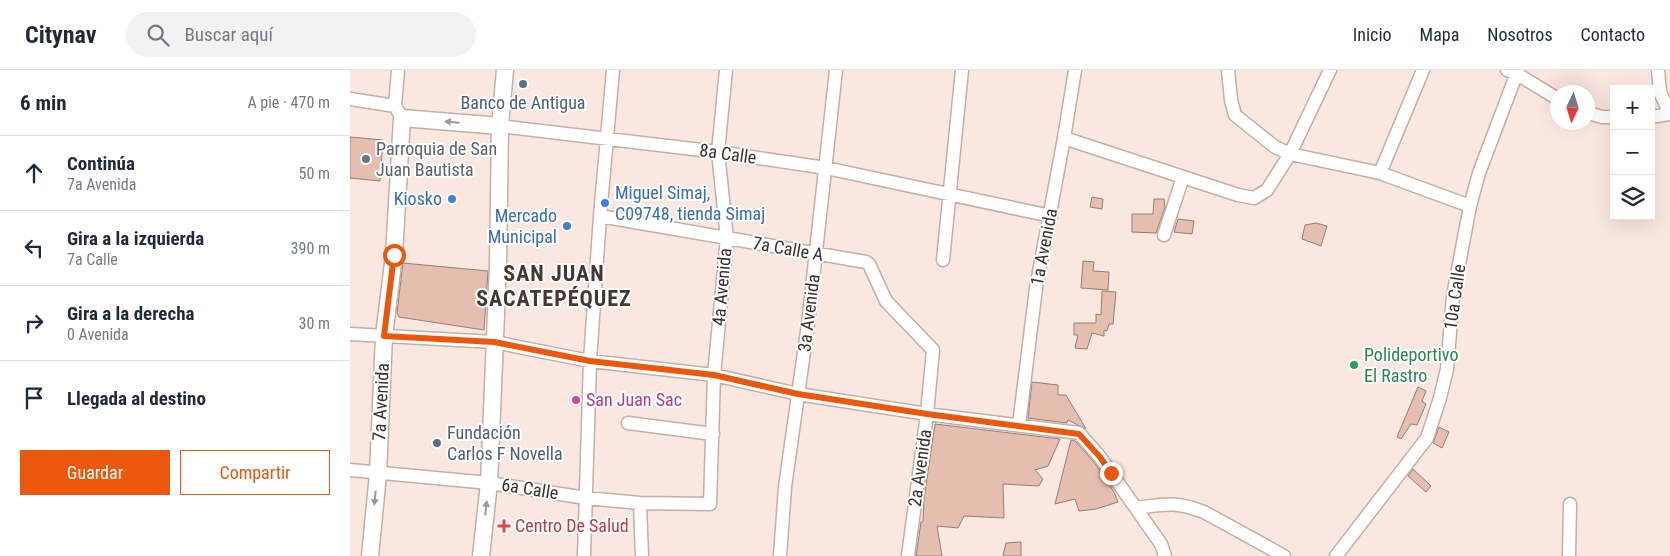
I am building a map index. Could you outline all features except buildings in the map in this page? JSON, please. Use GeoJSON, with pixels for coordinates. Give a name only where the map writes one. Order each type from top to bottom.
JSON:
{"type":"FeatureCollection","features":[{"type":"Feature","properties":{"kind":"main road"},"geometry":{"type":"LineString","coordinates":[[481,556],[488,483],[498,265],[500,126],[505,70]]}},
{"type":"Feature","properties":{"kind":"main road","name":"8a Calle"},"geometry":{"type":"LineString","coordinates":[[398,112],[500,126]]}},
{"type":"Feature","properties":{"kind":"main road","name":"7a Avenida"},"geometry":{"type":"LineString","coordinates":[[370,556],[378,474],[384,336],[394,255],[398,112]]}},
{"type":"Feature","properties":{"kind":"street","name":"7a Avenida"},"geometry":{"type":"LineString","coordinates":[[398,70],[398,112]]}},
{"type":"Feature","properties":{"kind":"street"},"geometry":{"type":"LineString","coordinates":[[584,556],[590,361],[606,139],[613,70]]}},
{"type":"Feature","properties":{"kind":"street","name":"4a Avenida"},"geometry":{"type":"LineString","coordinates":[[710,504],[714,375],[727,238],[718,152],[726,70]]}},
{"type":"Feature","properties":{"kind":"street","name":"3a Avenida"},"geometry":{"type":"LineString","coordinates":[[780,556],[785,487],[817,254],[828,132],[836,70]]}},
{"type":"Feature","properties":{"kind":"street"},"geometry":{"type":"LineString","coordinates":[[943,260],[962,70]]}},
{"type":"Feature","properties":{"kind":"street","name":"1a Avenida"},"geometry":{"type":"LineString","coordinates":[[1019,425],[1036,288],[1075,70]]}},
{"type":"Feature","properties":{"kind":"street"},"geometry":{"type":"LineString","coordinates":[[1228,70],[1231,100],[1235,115],[1275,147],[1290,154],[1380,173],[1470,206]]}},
{"type":"Feature","properties":{"kind":"street"},"geometry":{"type":"LineString","coordinates":[[1064,138],[1238,195],[1254,198],[1267,190],[1290,154],[1330,70]]}},
{"type":"Feature","properties":{"kind":"street"},"geometry":{"type":"LineString","coordinates":[[1380,173],[1423,70]]}},
{"type":"Feature","properties":{"kind":"street"},"geometry":{"type":"LineString","coordinates":[[1655,116],[1670,114],[1660,92],[1658,70]]}},
{"type":"Feature","properties":{"kind":"street"},"geometry":{"type":"LineString","coordinates":[[1514,71],[1550,94]]}},
{"type":"Feature","properties":{"kind":"street","name":"10a Calle"},"geometry":{"type":"LineString","coordinates":[[1336,556],[1427,438],[1447,369],[1452,296],[1470,206],[1479,173],[1514,71]]}},
{"type":"Feature","properties":{"kind":"street"},"geometry":{"type":"LineString","coordinates":[[350,99],[398,112]]}},
{"type":"Feature","properties":{"kind":"street"},"geometry":{"type":"LineString","coordinates":[[1595,115],[1610,118]]}},
{"type":"Feature","properties":{"kind":"street","name":"8a Calle"},"geometry":{"type":"LineString","coordinates":[[500,126],[718,152],[826,168],[1050,216]]}},
{"type":"Feature","properties":{"kind":"street"},"geometry":{"type":"LineString","coordinates":[[1164,235],[1183,177]]}},
{"type":"Feature","properties":{"kind":"street","name":"7a Calle A"},"geometry":{"type":"LineString","coordinates":[[600,216],[866,262],[869,264],[886,301],[933,350]]}},
{"type":"Feature","properties":{"kind":"street"},"geometry":{"type":"LineString","coordinates":[[350,334],[494,342],[590,361],[714,375],[798,394],[927,414],[1079,434],[1100,457],[1162,544],[1165,556]]}},
{"type":"Feature","properties":{"kind":"street","name":"2a Avenida"},"geometry":{"type":"LineString","coordinates":[[908,556],[927,414],[933,350]]}},
{"type":"Feature","properties":{"kind":"street"},"geometry":{"type":"LineString","coordinates":[[628,423],[713,434]]}},
{"type":"Feature","properties":{"kind":"street","name":"6a Calle"},"geometry":{"type":"LineString","coordinates":[[350,470],[488,483],[586,498],[640,503],[710,504]]}},
{"type":"Feature","properties":{"kind":"street"},"geometry":{"type":"LineString","coordinates":[[640,503],[642,556]]}},
{"type":"Feature","properties":{"kind":"street"},"geometry":{"type":"LineString","coordinates":[[1136,508],[1169,503],[1193,507],[1284,556]]}},
{"type":"Feature","properties":{"kind":"street"},"geometry":{"type":"LineString","coordinates":[[1569,556],[1570,504]]}},
{"type":"Feature","properties":{"kind":"place","name":"Banco de Antigua"},"geometry":{"type":"Point","coordinates":[523,84]}},
{"type":"Feature","properties":{"kind":"place","name":"Parroquia de San Juan Bautista"},"geometry":{"type":"Point","coordinates":[366,159]}},
{"type":"Feature","properties":{"kind":"place","name":"Kiosko"},"geometry":{"type":"Point","coordinates":[452,199]}},
{"type":"Feature","properties":{"kind":"place","name":"Miguel Simaj, C09748, tienda Simaj"},"geometry":{"type":"Point","coordinates":[605,203]}},
{"type":"Feature","properties":{"kind":"place","name":"Mercado Municipal"},"geometry":{"type":"Point","coordinates":[567,226]}},
{"type":"Feature","properties":{"kind":"place","name":"Polideportivo El Rastro"},"geometry":{"type":"Point","coordinates":[1354,365]}},
{"type":"Feature","properties":{"kind":"place","name":"San Juan Sac"},"geometry":{"type":"Point","coordinates":[576,400]}},
{"type":"Feature","properties":{"kind":"place","name":"Fundación Carlos F Novella"},"geometry":{"type":"Point","coordinates":[437,443]}},
{"type":"Feature","properties":{"kind":"place","name":"Centro De Salud"},"geometry":{"type":"Point","coordinates":[504,526]}},
{"type":"Feature","properties":{"kind":"district","name":"SAN JUAN SACATEPÉQUEZ"},"geometry":{"type":"Point","coordinates":[554,286]}},
{"type":"Feature","properties":{"kind":"route"},"geometry":{"type":"LineString","coordinates":[[394,255],[384,336],[494,342],[590,361],[714,375],[798,394],[927,414],[1079,434],[1100,457],[1111,473]]}}]}
